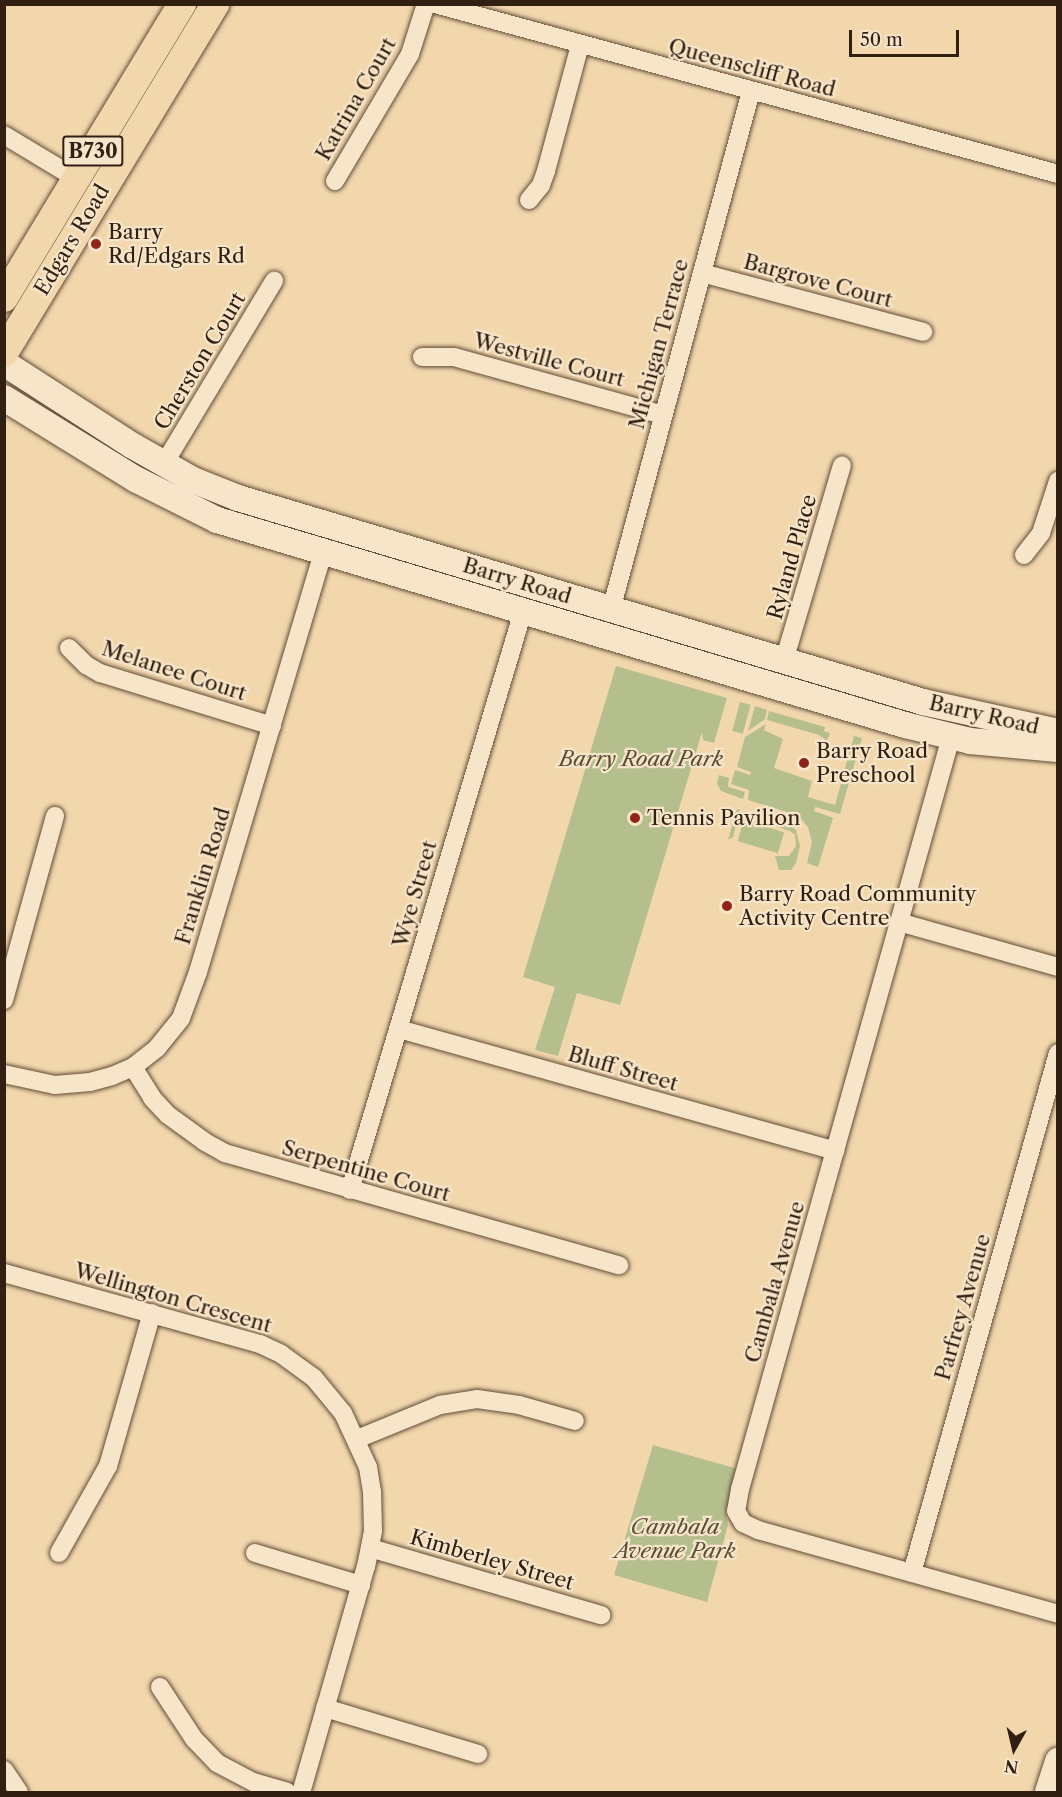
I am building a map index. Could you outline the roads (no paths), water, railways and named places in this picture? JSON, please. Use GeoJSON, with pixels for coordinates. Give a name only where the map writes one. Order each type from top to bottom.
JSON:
{"type":"FeatureCollection","features":[{"type":"Feature","properties":{"kind":"main road","name":"Edgars Road"},"geometry":{"type":"LineString","coordinates":[[4,298],[182,4]]}},
{"type":"Feature","properties":{"kind":"main road","name":"Edgars Road"},"geometry":{"type":"LineString","coordinates":[[4,353],[215,4]]}},
{"type":"Feature","properties":{"kind":"street","name":"Katrina Court"},"geometry":{"type":"LineString","coordinates":[[335,181],[411,54],[426,4]]}},
{"type":"Feature","properties":{"kind":"street","name":"Queenscliff Road"},"geometry":{"type":"LineString","coordinates":[[435,4],[1058,174]]}},
{"type":"Feature","properties":{"kind":"street"},"geometry":{"type":"LineString","coordinates":[[529,200],[541,185],[546,171],[580,45]]}},
{"type":"Feature","properties":{"kind":"street","name":"Michigan Terrace"},"geometry":{"type":"LineString","coordinates":[[611,609],[751,91]]}},
{"type":"Feature","properties":{"kind":"street"},"geometry":{"type":"LineString","coordinates":[[4,135],[76,179]]}},
{"type":"Feature","properties":{"kind":"street","name":"Bargrove Court"},"geometry":{"type":"LineString","coordinates":[[702,273],[923,332]]}},
{"type":"Feature","properties":{"kind":"street","name":"Cherston Court"},"geometry":{"type":"LineString","coordinates":[[165,464],[274,280]]}},
{"type":"Feature","properties":{"kind":"street","name":"Westville Court"},"geometry":{"type":"LineString","coordinates":[[422,357],[454,357],[663,414]]}},
{"type":"Feature","properties":{"kind":"street","name":"Barry Road"},"geometry":{"type":"LineString","coordinates":[[4,363],[165,464],[213,490],[957,711],[1058,732]]}},
{"type":"Feature","properties":{"kind":"street","name":"Barry Road"},"geometry":{"type":"LineString","coordinates":[[4,398],[137,480],[197,512],[523,612],[951,736],[1058,749]]}},
{"type":"Feature","properties":{"kind":"street"},"geometry":{"type":"LineString","coordinates":[[4,417],[61,432]]}},
{"type":"Feature","properties":{"kind":"street","name":"Ryland Place"},"geometry":{"type":"LineString","coordinates":[[784,661],[842,465]]}},
{"type":"Feature","properties":{"kind":"street"},"geometry":{"type":"LineString","coordinates":[[1024,555],[1041,533],[1058,481]]}},
{"type":"Feature","properties":{"kind":"street"},"geometry":{"type":"LineString","coordinates":[[323,552],[331,526]]}},
{"type":"Feature","properties":{"kind":"street","name":"Franklin Road"},"geometry":{"type":"LineString","coordinates":[[4,1074],[39,1083],[72,1084],[112,1076],[133,1067],[171,1033],[189,1000],[323,552]]}},
{"type":"Feature","properties":{"kind":"street","name":"Wye Street"},"geometry":{"type":"LineString","coordinates":[[350,1190],[523,612]]}},
{"type":"Feature","properties":{"kind":"street","name":"Melanee Court"},"geometry":{"type":"LineString","coordinates":[[69,648],[86,665],[100,673],[272,726]]}},
{"type":"Feature","properties":{"kind":"street"},"geometry":{"type":"LineString","coordinates":[[951,736],[957,711]]}},
{"type":"Feature","properties":{"kind":"street","name":"Cambala Avenue"},"geometry":{"type":"LineString","coordinates":[[951,736],[740,1489],[736,1511],[743,1523],[758,1530],[1058,1614]]}},
{"type":"Feature","properties":{"kind":"street"},"geometry":{"type":"LineString","coordinates":[[4,1000],[54,816]]}},
{"type":"Feature","properties":{"kind":"street"},"geometry":{"type":"LineString","coordinates":[[899,922],[1058,966]]}},
{"type":"Feature","properties":{"kind":"street","name":"Bluff Street"},"geometry":{"type":"LineString","coordinates":[[399,1029],[835,1151]]}},
{"type":"Feature","properties":{"kind":"street","name":"Parfrey Avenue"},"geometry":{"type":"LineString","coordinates":[[912,1573],[1058,1053]]}},
{"type":"Feature","properties":{"kind":"street","name":"Serpentine Court"},"geometry":{"type":"LineString","coordinates":[[133,1067],[152,1098],[168,1115],[205,1142],[243,1160],[619,1264]]}},
{"type":"Feature","properties":{"kind":"street","name":"Wellington Crescent"},"geometry":{"type":"LineString","coordinates":[[4,1273],[238,1336],[281,1354],[298,1365],[327,1391],[344,1413],[368,1467],[374,1515],[370,1548],[361,1585],[301,1792]]}},
{"type":"Feature","properties":{"kind":"street"},"geometry":{"type":"LineString","coordinates":[[59,1553],[108,1466],[152,1313]]}},
{"type":"Feature","properties":{"kind":"street"},"geometry":{"type":"LineString","coordinates":[[357,1439],[440,1406],[477,1399],[519,1405],[575,1421]]}},
{"type":"Feature","properties":{"kind":"street","name":"Kimberley Street"},"geometry":{"type":"LineString","coordinates":[[370,1548],[601,1615]]}},
{"type":"Feature","properties":{"kind":"street"},"geometry":{"type":"LineString","coordinates":[[255,1553],[361,1585]]}},
{"type":"Feature","properties":{"kind":"street"},"geometry":{"type":"LineString","coordinates":[[160,1687],[194,1739],[217,1763],[233,1774],[286,1792]]}},
{"type":"Feature","properties":{"kind":"street"},"geometry":{"type":"LineString","coordinates":[[325,1708],[478,1754]]}},
{"type":"Feature","properties":{"kind":"street"},"geometry":{"type":"LineString","coordinates":[[1052,1789],[1058,1761]]}},
{"type":"Feature","properties":{"kind":"street"},"geometry":{"type":"LineString","coordinates":[[4,1770],[19,1792]]}},
{"type":"Feature","properties":{"kind":"place","name":"Barry Rd/Edgars Rd"},"geometry":{"type":"Point","coordinates":[96,244]}},
{"type":"Feature","properties":{"kind":"place","name":"Barry Road Preschool"},"geometry":{"type":"Point","coordinates":[804,763]}},
{"type":"Feature","properties":{"kind":"place","name":"Tennis Pavilion"},"geometry":{"type":"Point","coordinates":[635,818]}},
{"type":"Feature","properties":{"kind":"place","name":"Barry Road Community Activity Centre"},"geometry":{"type":"Point","coordinates":[727,906]}},
{"type":"Feature","properties":{"kind":"park label","name":"Barry Road Park"},"geometry":{"type":"Point","coordinates":[641,759]}},
{"type":"Feature","properties":{"kind":"park label","name":"Cambala Avenue Park"},"geometry":{"type":"Point","coordinates":[675,1539]}}]}
